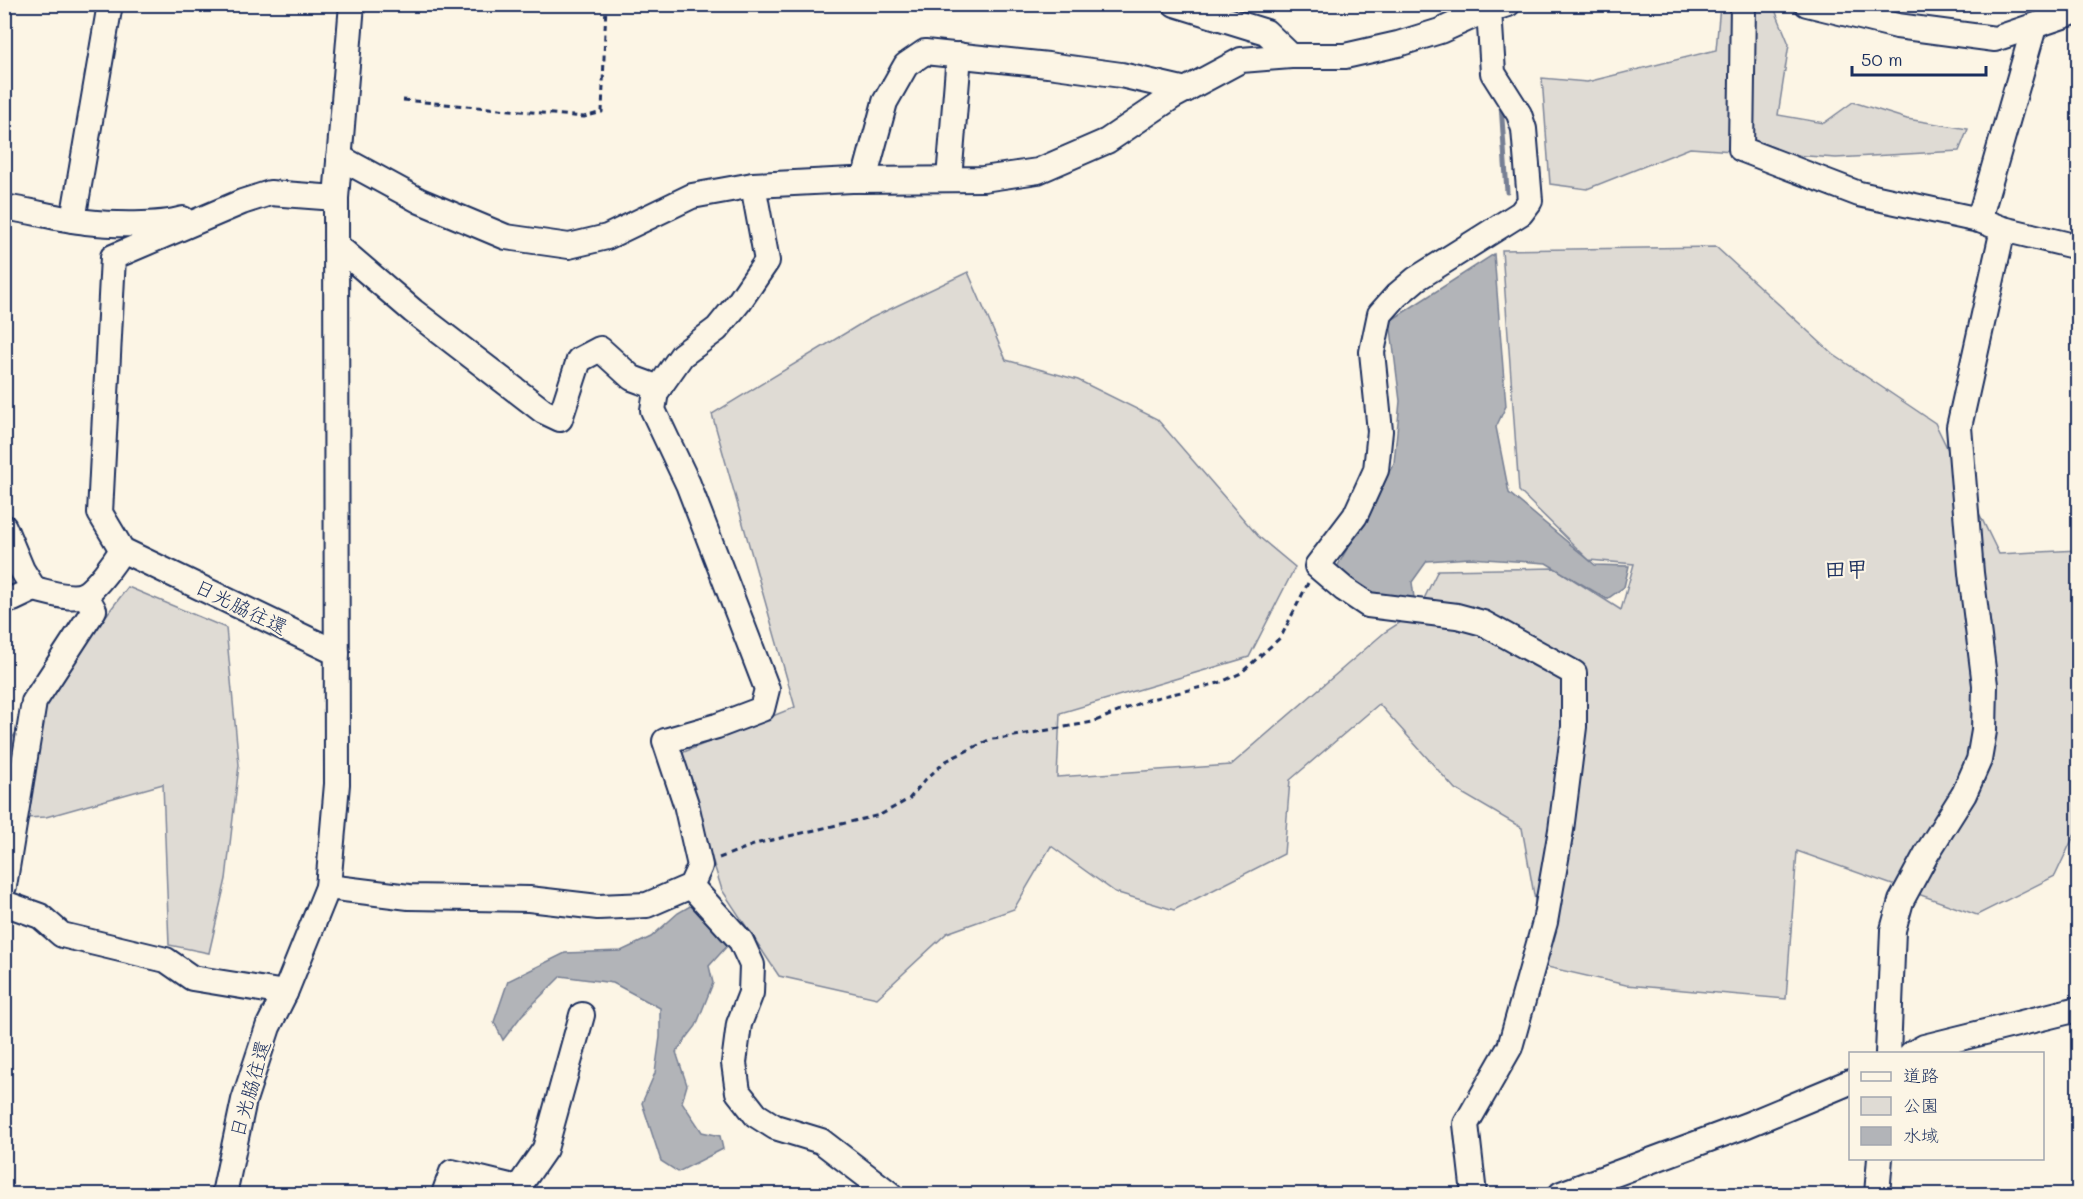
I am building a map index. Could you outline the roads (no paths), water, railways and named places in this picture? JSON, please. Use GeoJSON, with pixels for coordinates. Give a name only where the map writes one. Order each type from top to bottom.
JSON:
{"type":"FeatureCollection","features":[{"type":"Feature","properties":{"kind":"street"},"geometry":{"type":"LineString","coordinates":[[73,220],[110,4]]}},
{"type":"Feature","properties":{"kind":"street"},"geometry":{"type":"LineString","coordinates":[[337,653],[336,198],[352,4]]}},
{"type":"Feature","properties":{"kind":"street"},"geometry":{"type":"LineString","coordinates":[[1175,4],[1266,32],[1291,56]]}},
{"type":"Feature","properties":{"kind":"street"},"geometry":{"type":"LineString","coordinates":[[1743,4],[1742,149],[1859,194],[1979,220],[2003,230],[2079,247]]}},
{"type":"Feature","properties":{"kind":"street"},"geometry":{"type":"LineString","coordinates":[[1807,4],[1897,26],[1995,39],[2079,11]]}},
{"type":"Feature","properties":{"kind":"street"},"geometry":{"type":"LineString","coordinates":[[339,156],[420,201],[506,237],[569,246],[607,237],[692,196],[753,185],[864,180],[983,179],[1038,171],[1107,141],[1186,90],[1241,60],[1291,56],[1345,56],[1398,44],[1440,31],[1490,8],[1493,73],[1519,114],[1524,129],[1530,201],[1521,213],[1416,279],[1380,314],[1372,352],[1380,430],[1376,470],[1355,516],[1317,566],[1344,589],[1368,605],[1457,616],[1483,623],[1574,673],[1574,727],[1561,830],[1545,922],[1510,1047],[1466,1124],[1474,1194]]}},
{"type":"Feature","properties":{"kind":"street"},"geometry":{"type":"LineString","coordinates":[[1979,220],[2034,27]]}},
{"type":"Feature","properties":{"kind":"street"},"geometry":{"type":"LineString","coordinates":[[864,180],[885,102],[906,65],[925,52],[1121,75],[1186,90]]}},
{"type":"Feature","properties":{"kind":"street"},"geometry":{"type":"LineString","coordinates":[[949,179],[959,55]]}},
{"type":"Feature","properties":{"kind":"street"},"geometry":{"type":"LineString","coordinates":[[753,185],[767,261],[717,329],[682,355],[656,393],[653,410],[688,484],[767,689],[762,709],[717,726],[665,741],[686,804],[695,876],[741,941],[752,965],[751,993],[739,1024],[734,1063],[738,1092],[756,1114],[775,1127],[820,1141],[890,1194]]}},
{"type":"Feature","properties":{"kind":"street"},"geometry":{"type":"LineString","coordinates":[[4,207],[88,223],[131,223],[174,221],[270,194],[336,198]]}},
{"type":"Feature","properties":{"kind":"street"},"geometry":{"type":"LineString","coordinates":[[4,598],[14,599],[34,589],[69,596],[85,594],[111,567],[122,550],[100,513],[113,257],[242,202]]}},
{"type":"Feature","properties":{"kind":"street"},"geometry":{"type":"LineString","coordinates":[[1888,1052],[1893,930],[1901,901],[1964,794],[1979,760],[1984,730],[1985,685],[1971,573],[1959,427],[2003,230]]}},
{"type":"Feature","properties":{"kind":"street"},"geometry":{"type":"LineString","coordinates":[[336,245],[413,311],[543,411],[560,419],[579,360],[600,349],[632,378],[659,388]]}},
{"type":"Feature","properties":{"kind":"street"},"geometry":{"type":"LineString","coordinates":[[4,527],[22,570],[34,589]]}},
{"type":"Feature","properties":{"kind":"street","name":"日光脇往還"},"geometry":{"type":"LineString","coordinates":[[122,550],[337,653],[337,784],[328,887],[285,993],[268,1027],[244,1100],[224,1194]]}},
{"type":"Feature","properties":{"kind":"street"},"geometry":{"type":"LineString","coordinates":[[4,886],[34,702],[94,610],[85,594]]}},
{"type":"Feature","properties":{"kind":"street"},"geometry":{"type":"LineString","coordinates":[[328,887],[409,897],[529,899],[598,907],[647,904],[695,876]]}},
{"type":"Feature","properties":{"kind":"street"},"geometry":{"type":"LineString","coordinates":[[4,903],[40,916],[62,935],[166,960],[192,978],[285,993]]}},
{"type":"Feature","properties":{"kind":"street"},"geometry":{"type":"LineString","coordinates":[[1913,1052],[1924,1047],[2079,1009]]}},
{"type":"Feature","properties":{"kind":"street"},"geometry":{"type":"LineString","coordinates":[[444,1194],[452,1172],[518,1188],[545,1149],[582,1015]]}},
{"type":"Feature","properties":{"kind":"street"},"geometry":{"type":"LineString","coordinates":[[1561,1194],[1747,1125],[1849,1083]]}},
{"type":"Feature","properties":{"kind":"street"},"geometry":{"type":"LineString","coordinates":[[1877,1194],[1880,1160]]}},
{"type":"Feature","properties":{"kind":"water"},"geometry":{"type":"Polygon","coordinates":[[[1494,254],[1506,406],[1496,427],[1509,493],[1595,565],[1629,566],[1624,587],[1607,599],[1546,563],[1470,558],[1427,561],[1412,582],[1414,598],[1371,594],[1336,569],[1394,463],[1400,401],[1390,321],[1494,254]]]}},
{"type":"Feature","properties":{"kind":"water"},"geometry":{"type":"Polygon","coordinates":[[[692,905],[728,945],[709,966],[713,983],[696,1026],[676,1052],[687,1085],[682,1102],[702,1132],[720,1136],[723,1149],[678,1172],[661,1161],[642,1103],[655,1073],[660,1037],[660,1008],[613,983],[561,976],[522,1015],[503,1040],[494,1022],[508,981],[565,953],[621,951],[651,937],[678,913],[692,905]]]}},
{"type":"Feature","properties":{"kind":"waterway"},"geometry":{"type":"LineString","coordinates":[[1501,104],[1507,192]]}},
{"type":"Feature","properties":{"kind":"district","name":"田甲"},"geometry":{"type":"Point","coordinates":[1846,569]}}]}
